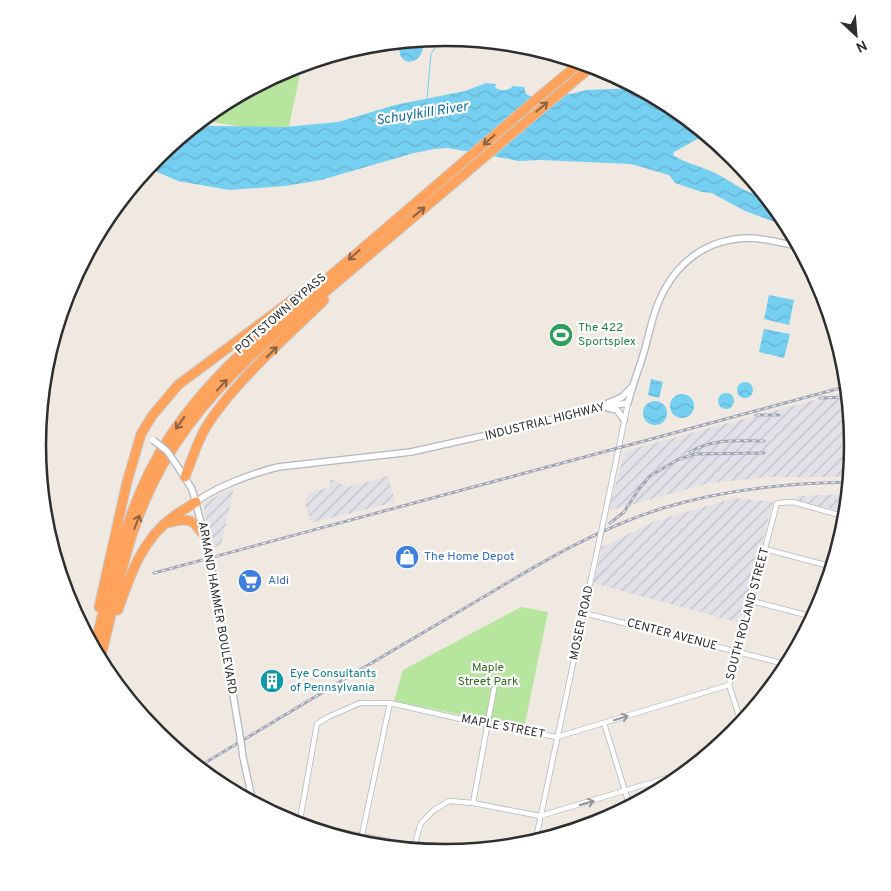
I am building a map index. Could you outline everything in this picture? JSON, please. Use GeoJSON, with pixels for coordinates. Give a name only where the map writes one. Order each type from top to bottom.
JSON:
{"type":"FeatureCollection","features":[{"type":"Feature","properties":{"kind":"highway"},"geometry":{"type":"LineString","coordinates":[[565,73],[570,66]]}},
{"type":"Feature","properties":{"kind":"highway"},"geometry":{"type":"LineString","coordinates":[[565,73],[574,67]]}},
{"type":"Feature","properties":{"kind":"highway","name":"POTTSTOWN BYPASS"},"geometry":{"type":"LineString","coordinates":[[97,640],[123,568],[134,530],[153,485],[173,448],[202,406],[252,355],[585,71]]}},
{"type":"Feature","properties":{"kind":"highway","name":"POTTSTOWN BYPASS"},"geometry":{"type":"LineString","coordinates":[[102,648],[112,597],[109,573],[143,485],[159,455],[190,408],[231,362],[565,73]]}},
{"type":"Feature","properties":{"kind":"highway"},"geometry":{"type":"LineString","coordinates":[[185,477],[205,428],[230,395],[342,281],[382,244]]}},
{"type":"Feature","properties":{"kind":"highway"},"geometry":{"type":"LineString","coordinates":[[109,573],[127,482],[141,434],[164,401],[178,385],[340,268]]}},
{"type":"Feature","properties":{"kind":"highway"},"geometry":{"type":"LineString","coordinates":[[95,635],[112,597],[148,542],[172,517],[196,502]]}},
{"type":"Feature","properties":{"kind":"highway"},"geometry":{"type":"LineString","coordinates":[[163,525],[182,520],[191,521],[196,524],[207,544]]}},
{"type":"Feature","properties":{"kind":"street"},"geometry":{"type":"LineString","coordinates":[[628,403],[658,302],[676,270],[707,248],[723,241],[736,239],[769,240],[790,245]]}},
{"type":"Feature","properties":{"kind":"street"},"geometry":{"type":"LineString","coordinates":[[596,408],[622,397],[632,386]]}},
{"type":"Feature","properties":{"kind":"street","name":"INDUSTRIAL HIGHWAY"},"geometry":{"type":"LineString","coordinates":[[196,502],[205,496],[259,472],[275,467],[411,452],[596,408],[628,403]]}},
{"type":"Feature","properties":{"kind":"street","name":"MOSER ROAD"},"geometry":{"type":"LineString","coordinates":[[537,834],[628,403]]}},
{"type":"Feature","properties":{"kind":"street"},"geometry":{"type":"LineString","coordinates":[[596,408],[612,408],[617,410],[624,420]]}},
{"type":"Feature","properties":{"kind":"street","name":"ARMAND HAMMER BOULEVARD"},"geometry":{"type":"LineString","coordinates":[[141,434],[153,440],[167,452],[192,489],[207,544],[243,756],[252,794]]}},
{"type":"Feature","properties":{"kind":"street","name":"SOUTH ROLAND STREET"},"geometry":{"type":"LineString","coordinates":[[739,716],[729,685],[777,504],[793,502],[838,514]]}},
{"type":"Feature","properties":{"kind":"street"},"geometry":{"type":"LineString","coordinates":[[765,549],[826,565]]}},
{"type":"Feature","properties":{"kind":"street"},"geometry":{"type":"LineString","coordinates":[[752,600],[807,614]]}},
{"type":"Feature","properties":{"kind":"street","name":"CENTER AVENUE"},"geometry":{"type":"LineString","coordinates":[[584,613],[780,663]]}},
{"type":"Feature","properties":{"kind":"street","name":"MAPLE STREET"},"geometry":{"type":"LineString","coordinates":[[301,817],[317,724],[360,703],[390,703],[487,726],[557,737],[729,685]]}},
{"type":"Feature","properties":{"kind":"street"},"geometry":{"type":"LineString","coordinates":[[473,803],[494,689]]}},
{"type":"Feature","properties":{"kind":"street"},"geometry":{"type":"LineString","coordinates":[[362,836],[390,703]]}},
{"type":"Feature","properties":{"kind":"street"},"geometry":{"type":"LineString","coordinates":[[604,723],[628,800]]}},
{"type":"Feature","properties":{"kind":"street"},"geometry":{"type":"LineString","coordinates":[[415,844],[421,823],[434,810],[449,801],[473,803],[540,816],[662,780]]}},
{"type":"Feature","properties":{"kind":"shaded area"},"geometry":{"type":"Polygon","coordinates":[[[841,393],[845,446],[843,477],[768,477],[710,483],[608,511],[625,451],[841,393]]]}},
{"type":"Feature","properties":{"kind":"shaded area"},"geometry":{"type":"Polygon","coordinates":[[[388,476],[395,502],[311,523],[305,502],[308,493],[331,487],[330,480],[348,487],[388,476]]]}},
{"type":"Feature","properties":{"kind":"shaded area"},"geometry":{"type":"Polygon","coordinates":[[[231,489],[233,492],[221,545],[211,548],[203,503],[231,489]]]}},
{"type":"Feature","properties":{"kind":"shaded area"},"geometry":{"type":"Polygon","coordinates":[[[841,494],[839,511],[796,500],[796,496],[841,494]]]}},
{"type":"Feature","properties":{"kind":"shaded area"},"geometry":{"type":"Polygon","coordinates":[[[734,498],[773,502],[740,623],[593,583],[602,547],[655,521],[734,498]]]}},
{"type":"Feature","properties":{"kind":"green space"},"geometry":{"type":"Polygon","coordinates":[[[300,74],[288,131],[213,122],[269,87],[300,74]]]}},
{"type":"Feature","properties":{"kind":"green space","name":"Maple Street Park"},"geometry":{"type":"Polygon","coordinates":[[[521,607],[548,612],[524,728],[394,701],[403,670],[521,607]]]}},
{"type":"Feature","properties":{"kind":"water"},"geometry":{"type":"Polygon","coordinates":[[[423,47],[420,55],[411,62],[402,58],[399,49],[423,47]]]}},
{"type":"Feature","properties":{"kind":"water","name":"Schuylkill River"},"geometry":{"type":"Polygon","coordinates":[[[486,83],[496,84],[495,87],[497,89],[502,90],[513,86],[524,87],[526,94],[530,96],[625,89],[667,114],[700,138],[674,152],[673,155],[713,172],[744,190],[756,194],[776,222],[745,211],[712,193],[702,192],[675,183],[669,175],[631,164],[540,160],[519,161],[448,148],[414,153],[321,180],[285,186],[229,190],[178,181],[155,171],[182,145],[207,125],[284,127],[338,122],[395,105],[465,91],[486,83]]]}},
{"type":"Feature","properties":{"kind":"water"},"geometry":{"type":"Polygon","coordinates":[[[769,295],[794,300],[789,325],[764,319],[769,295]]]}},
{"type":"Feature","properties":{"kind":"water"},"geometry":{"type":"Polygon","coordinates":[[[764,329],[790,334],[784,358],[759,352],[764,329]]]}},
{"type":"Feature","properties":{"kind":"water"},"geometry":{"type":"Polygon","coordinates":[[[651,379],[663,382],[659,398],[648,395],[651,379]]]}},
{"type":"Feature","properties":{"kind":"water"},"geometry":{"type":"Polygon","coordinates":[[[745,382],[753,390],[745,398],[737,390],[745,382]]]}},
{"type":"Feature","properties":{"kind":"water"},"geometry":{"type":"Polygon","coordinates":[[[726,393],[732,395],[734,401],[732,407],[726,409],[720,407],[718,401],[720,395],[726,393]]]}},
{"type":"Feature","properties":{"kind":"water"},"geometry":{"type":"Polygon","coordinates":[[[682,394],[690,398],[694,406],[690,414],[682,418],[674,414],[670,406],[674,398],[682,394]]]}},
{"type":"Feature","properties":{"kind":"water"},"geometry":{"type":"Polygon","coordinates":[[[655,401],[660,402],[666,408],[666,418],[660,424],[655,425],[650,424],[644,418],[643,413],[644,408],[650,402],[655,401]]]}},
{"type":"Feature","properties":{"kind":"waterway","name":"Schuylkill River"},"geometry":{"type":"LineString","coordinates":[[427,99],[431,54],[436,46]]}},
{"type":"Feature","properties":{"kind":"railway"},"geometry":{"type":"LineString","coordinates":[[154,573],[840,388]]}},
{"type":"Feature","properties":{"kind":"railway"},"geometry":{"type":"LineString","coordinates":[[820,398],[841,397]]}},
{"type":"Feature","properties":{"kind":"railway"},"geometry":{"type":"LineString","coordinates":[[756,415],[779,415]]}},
{"type":"Feature","properties":{"kind":"railway"},"geometry":{"type":"LineString","coordinates":[[690,452],[717,442],[764,441]]}},
{"type":"Feature","properties":{"kind":"railway"},"geometry":{"type":"LineString","coordinates":[[610,523],[624,512],[650,476],[677,460],[695,454],[764,453]]}},
{"type":"Feature","properties":{"kind":"railway"},"geometry":{"type":"LineString","coordinates":[[204,763],[531,569],[607,529],[633,518],[683,502],[730,492],[778,486],[843,482]]}},
{"type":"Feature","properties":{"kind":"place","name":"The 422 Sportsplex"},"geometry":{"type":"Point","coordinates":[561,335]}},
{"type":"Feature","properties":{"kind":"place","name":"The Home Depot"},"geometry":{"type":"Point","coordinates":[407,557]}},
{"type":"Feature","properties":{"kind":"place","name":"Aldi"},"geometry":{"type":"Point","coordinates":[250,581]}},
{"type":"Feature","properties":{"kind":"place","name":"Eye Consultants of Pennsylvania"},"geometry":{"type":"Point","coordinates":[272,681]}}]}
